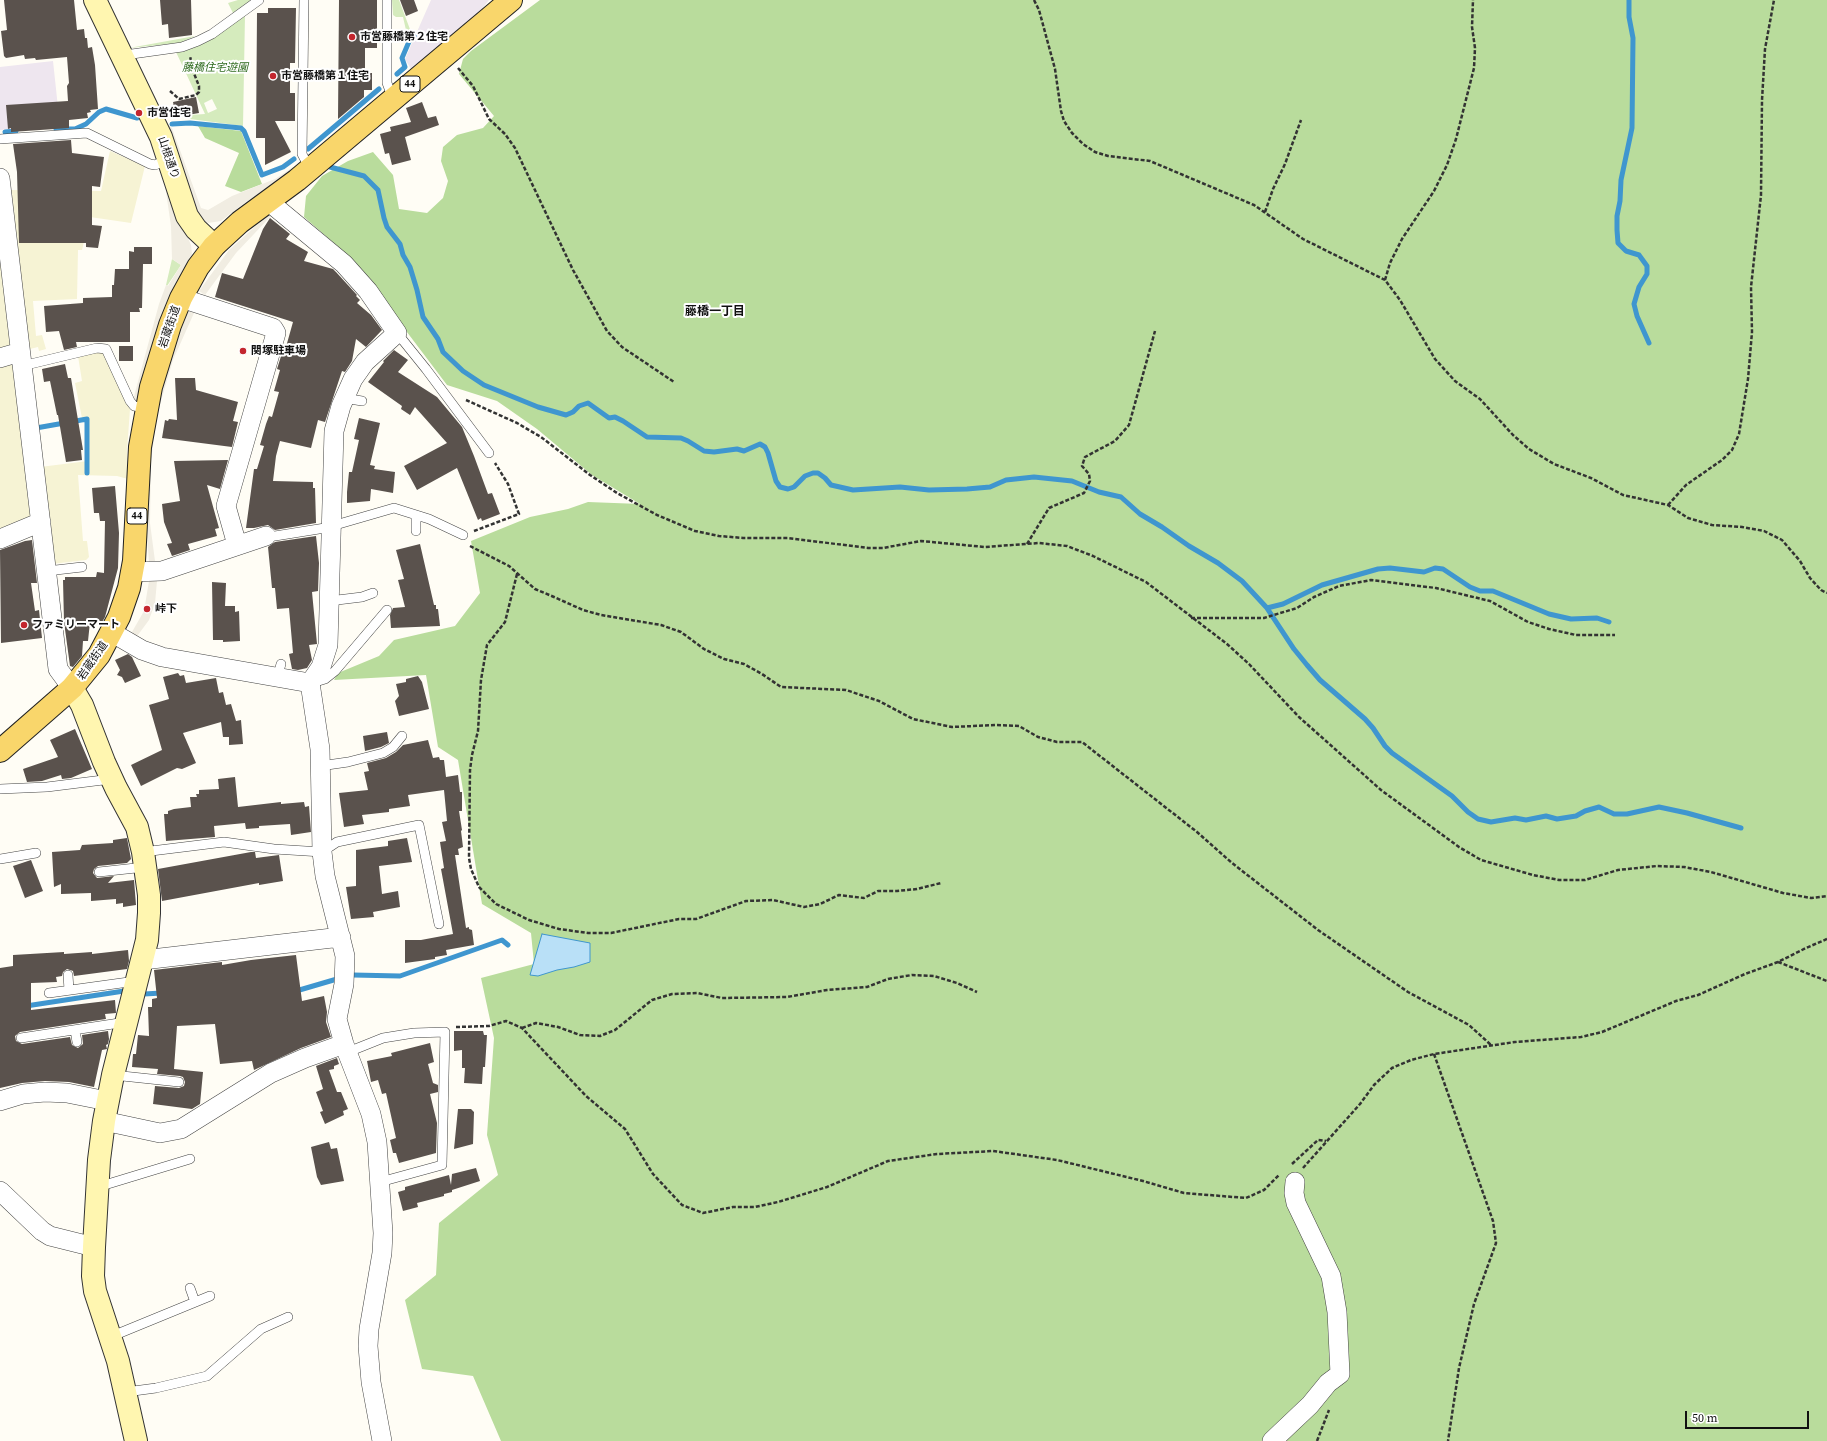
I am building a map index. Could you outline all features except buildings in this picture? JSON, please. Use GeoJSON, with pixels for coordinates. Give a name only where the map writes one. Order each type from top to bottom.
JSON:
{"type":"FeatureCollection","features":[{"type":"Feature","properties":{"kind":"main road","name":"岩蔵街道"},"geometry":{"type":"LineString","coordinates":[[0,752],[72,688],[96,659],[112,632],[125,601],[133,572],[137,535],[140,447],[146,408],[170,325],[181,298],[198,267],[214,246],[240,222],[310,169],[511,0]]}},
{"type":"Feature","properties":{"kind":"street","name":"山根通り"},"geometry":{"type":"LineString","coordinates":[[95,0],[161,137],[188,216],[196,229],[214,246]]}},
{"type":"Feature","properties":{"kind":"street"},"geometry":{"type":"LineString","coordinates":[[0,178],[58,669],[82,705],[111,779],[136,823],[144,860],[150,914],[140,970],[113,1075],[106,1111],[97,1187],[94,1247],[95,1291],[126,1392],[136,1441]]}},
{"type":"Feature","properties":{"kind":"street"},"geometry":{"type":"LineString","coordinates":[[268,201],[344,264],[368,291],[397,333],[366,362],[353,379],[353,400],[334,431],[330,526],[328,645],[321,667],[310,683],[320,748],[322,852],[325,876],[341,937],[346,968],[338,1019],[346,1048],[371,1114],[377,1142],[383,1233],[382,1253],[368,1346],[371,1382],[382,1441]]}},
{"type":"Feature","properties":{"kind":"street"},"geometry":{"type":"LineString","coordinates":[[181,298],[273,328],[276,333],[226,506],[237,546]]}},
{"type":"Feature","properties":{"kind":"street"},"geometry":{"type":"LineString","coordinates":[[0,358],[21,359]]}},
{"type":"Feature","properties":{"kind":"street"},"geometry":{"type":"LineString","coordinates":[[0,539],[41,522]]}},
{"type":"Feature","properties":{"kind":"street"},"geometry":{"type":"LineString","coordinates":[[133,572],[162,571],[266,536]]}},
{"type":"Feature","properties":{"kind":"street"},"geometry":{"type":"LineString","coordinates":[[112,632],[142,650],[162,657],[279,671],[310,683]]}},
{"type":"Feature","properties":{"kind":"street"},"geometry":{"type":"LineString","coordinates":[[140,970],[341,937]]}},
{"type":"Feature","properties":{"kind":"street"},"geometry":{"type":"LineString","coordinates":[[0,1101],[23,1094],[45,1092],[67,1093],[160,1133],[181,1129],[271,1073],[305,1058],[346,1048]]}},
{"type":"Feature","properties":{"kind":"street"},"geometry":{"type":"LineString","coordinates":[[1272,1441],[1310,1405],[1328,1383],[1340,1374],[1337,1312],[1331,1276],[1296,1203],[1287,1175]]}},
{"type":"Feature","properties":{"kind":"street"},"geometry":{"type":"LineString","coordinates":[[0,1192],[42,1232],[50,1236],[94,1247]]}},
{"type":"Feature","properties":{"kind":"lane"},"geometry":{"type":"LineString","coordinates":[[123,58],[132,54],[182,47],[190,44],[212,34],[259,0]]}},
{"type":"Feature","properties":{"kind":"lane"},"geometry":{"type":"LineString","coordinates":[[304,0],[302,154],[310,169]]}},
{"type":"Feature","properties":{"kind":"lane"},"geometry":{"type":"LineString","coordinates":[[387,0],[387,83],[393,99]]}},
{"type":"Feature","properties":{"kind":"lane"},"geometry":{"type":"LineString","coordinates":[[0,139],[87,133],[150,164],[155,164],[169,159]]}},
{"type":"Feature","properties":{"kind":"lane"},"geometry":{"type":"LineString","coordinates":[[397,333],[489,453]]}},
{"type":"Feature","properties":{"kind":"lane"},"geometry":{"type":"LineString","coordinates":[[21,359],[97,348],[106,349],[130,401],[134,406],[146,408]]}},
{"type":"Feature","properties":{"kind":"lane"},"geometry":{"type":"LineString","coordinates":[[266,536],[275,536],[330,526],[394,508],[429,519],[463,535]]}},
{"type":"Feature","properties":{"kind":"lane"},"geometry":{"type":"LineString","coordinates":[[416,516],[416,531]]}},
{"type":"Feature","properties":{"kind":"lane"},"geometry":{"type":"LineString","coordinates":[[47,571],[82,567]]}},
{"type":"Feature","properties":{"kind":"lane"},"geometry":{"type":"LineString","coordinates":[[329,601],[362,597],[372,593]]}},
{"type":"Feature","properties":{"kind":"lane"},"geometry":{"type":"LineString","coordinates":[[310,683],[325,679],[335,671],[387,610]]}},
{"type":"Feature","properties":{"kind":"lane"},"geometry":{"type":"LineString","coordinates":[[320,766],[383,753],[393,747],[402,736]]}},
{"type":"Feature","properties":{"kind":"lane"},"geometry":{"type":"LineString","coordinates":[[0,789],[47,787],[111,779]]}},
{"type":"Feature","properties":{"kind":"lane"},"geometry":{"type":"LineString","coordinates":[[99,872],[224,842],[274,849],[322,852],[337,842],[419,825],[439,924]]}},
{"type":"Feature","properties":{"kind":"lane"},"geometry":{"type":"LineString","coordinates":[[0,859],[36,853]]}},
{"type":"Feature","properties":{"kind":"lane"},"geometry":{"type":"LineString","coordinates":[[48,993],[69,990],[140,970]]}},
{"type":"Feature","properties":{"kind":"lane"},"geometry":{"type":"LineString","coordinates":[[68,975],[69,990]]}},
{"type":"Feature","properties":{"kind":"lane"},"geometry":{"type":"LineString","coordinates":[[21,1038],[126,1022]]}},
{"type":"Feature","properties":{"kind":"lane"},"geometry":{"type":"LineString","coordinates":[[75,1030],[77,1042]]}},
{"type":"Feature","properties":{"kind":"lane"},"geometry":{"type":"LineString","coordinates":[[346,1048],[383,1038],[414,1033],[445,1032],[442,1165],[380,1182]]}},
{"type":"Feature","properties":{"kind":"lane"},"geometry":{"type":"LineString","coordinates":[[113,1075],[179,1082]]}},
{"type":"Feature","properties":{"kind":"lane"},"geometry":{"type":"LineString","coordinates":[[97,1187],[190,1160]]}},
{"type":"Feature","properties":{"kind":"lane"},"geometry":{"type":"LineString","coordinates":[[190,1288],[195,1302]]}},
{"type":"Feature","properties":{"kind":"lane"},"geometry":{"type":"LineString","coordinates":[[110,1337],[210,1296]]}},
{"type":"Feature","properties":{"kind":"lane"},"geometry":{"type":"LineString","coordinates":[[126,1392],[156,1388],[207,1376],[261,1329],[288,1317]]}},
{"type":"Feature","properties":{"kind":"path"},"geometry":{"type":"LineString","coordinates":[[1034,0],[1039,10],[1055,70],[1061,111],[1064,121],[1072,133],[1083,144],[1095,152],[1108,156],[1150,161],[1254,205],[1303,239],[1385,280],[1400,300],[1435,359],[1455,381],[1480,399],[1513,435],[1529,449],[1554,464],[1591,478],[1623,496],[1668,506],[1694,520],[1712,525],[1742,527],[1764,531],[1782,540],[1800,561],[1810,578],[1821,590],[1827,593]]}},
{"type":"Feature","properties":{"kind":"path"},"geometry":{"type":"LineString","coordinates":[[1385,280],[1390,263],[1402,239],[1434,191],[1447,165],[1456,139],[1474,68],[1475,48],[1472,27],[1473,0]]}},
{"type":"Feature","properties":{"kind":"path"},"geometry":{"type":"LineString","coordinates":[[1668,506],[1686,485],[1708,472],[1732,450],[1739,434],[1748,379],[1752,332],[1751,286],[1761,195],[1762,100],[1765,50],[1774,0]]}},
{"type":"Feature","properties":{"kind":"path"},"geometry":{"type":"LineString","coordinates":[[170,91],[179,99],[196,95],[199,92],[199,86],[190,61],[190,44]]}},
{"type":"Feature","properties":{"kind":"path"},"geometry":{"type":"LineString","coordinates":[[456,66],[473,86],[490,119],[506,134],[515,148],[573,270],[607,331],[622,347],[674,382]]}},
{"type":"Feature","properties":{"kind":"path"},"geometry":{"type":"LineString","coordinates":[[1265,212],[1301,120]]}},
{"type":"Feature","properties":{"kind":"path"},"geometry":{"type":"LineString","coordinates":[[1027,544],[1049,508],[1084,493],[1090,481],[1089,474],[1082,466],[1085,457],[1116,440],[1129,425],[1155,331]]}},
{"type":"Feature","properties":{"kind":"path"},"geometry":{"type":"LineString","coordinates":[[447,397],[460,398],[517,423],[541,437],[590,475],[617,493],[657,515],[695,531],[719,536],[743,538],[788,538],[868,548],[883,548],[921,541],[985,547],[1027,544],[1067,546],[1093,556],[1146,582],[1173,602],[1191,618],[1227,644],[1249,664],[1299,717],[1381,790],[1458,848],[1480,860],[1534,875],[1559,880],[1585,880],[1618,870],[1657,866],[1684,867],[1711,872],[1783,893],[1811,898],[1827,896]]}},
{"type":"Feature","properties":{"kind":"path"},"geometry":{"type":"LineString","coordinates":[[489,453],[508,484],[519,514],[463,535],[470,546],[509,566],[536,589],[583,610],[619,619],[661,625],[681,632],[704,649],[724,659],[744,664],[781,687],[846,690],[879,701],[913,719],[952,727],[996,725],[1020,726],[1038,737],[1057,742],[1082,742],[1197,832],[1232,863],[1318,930],[1408,992],[1468,1026],[1491,1045]]}},
{"type":"Feature","properties":{"kind":"path"},"geometry":{"type":"LineString","coordinates":[[517,574],[505,622],[487,645],[481,680],[478,731],[470,770],[469,858],[471,869],[479,887],[496,904],[529,920],[558,929],[588,933],[611,933],[679,919],[696,918],[746,901],[773,900],[804,907],[820,904],[839,895],[864,898],[878,891],[897,892],[941,883]]}},
{"type":"Feature","properties":{"kind":"path"},"geometry":{"type":"LineString","coordinates":[[1191,618],[1264,618],[1297,608],[1339,586],[1371,580],[1436,588],[1490,601],[1528,622],[1548,629],[1576,635],[1615,635]]}},
{"type":"Feature","properties":{"kind":"path"},"geometry":{"type":"LineString","coordinates":[[445,1032],[451,1028],[489,1026],[506,1021],[522,1028],[586,1096],[626,1129],[653,1174],[682,1205],[703,1213],[733,1207],[754,1207],[778,1202],[827,1187],[888,1161],[937,1154],[993,1151],[1057,1160],[1143,1181],[1184,1193],[1246,1198],[1264,1190],[1307,1162],[1360,1104],[1374,1085],[1392,1068],[1411,1060],[1434,1054],[1515,1042],[1581,1038],[1602,1032],[1676,1001],[1698,994],[1778,962],[1827,939]]}},
{"type":"Feature","properties":{"kind":"path"},"geometry":{"type":"LineString","coordinates":[[1778,962],[1827,981]]}},
{"type":"Feature","properties":{"kind":"path"},"geometry":{"type":"LineString","coordinates":[[522,1028],[536,1023],[558,1027],[580,1035],[600,1036],[615,1030],[652,1000],[672,994],[697,993],[722,998],[787,997],[827,990],[867,987],[888,980],[912,975],[934,976],[957,983],[977,992]]}},
{"type":"Feature","properties":{"kind":"path"},"geometry":{"type":"LineString","coordinates":[[1434,1054],[1493,1221],[1496,1242],[1474,1304],[1458,1368],[1448,1441]]}},
{"type":"Feature","properties":{"kind":"path"},"geometry":{"type":"LineString","coordinates":[[1287,1175],[1318,1140],[1326,1141]]}},
{"type":"Feature","properties":{"kind":"shaded area"},"geometry":{"type":"Polygon","coordinates":[[[106,0],[164,121],[172,128],[201,208],[208,210],[232,196],[275,179],[293,167],[295,169],[221,221],[208,223],[200,218],[106,0]]]}},
{"type":"Feature","properties":{"kind":"shaded area"},"geometry":{"type":"Polygon","coordinates":[[[431,0],[489,0],[481,10],[411,69],[405,59],[431,0]]]}},
{"type":"Feature","properties":{"kind":"shaded area"},"geometry":{"type":"Polygon","coordinates":[[[53,61],[60,126],[0,130],[0,67],[53,61]]]}},
{"type":"Feature","properties":{"kind":"shaded area"},"geometry":{"type":"Polygon","coordinates":[[[110,151],[145,166],[131,223],[90,217],[82,250],[78,250],[77,299],[33,301],[36,336],[42,335],[46,349],[39,351],[38,347],[26,350],[7,190],[101,191],[110,151]]]}},
{"type":"Feature","properties":{"kind":"shaded area"},"geometry":{"type":"Polygon","coordinates":[[[165,185],[191,245],[192,254],[174,285],[164,308],[137,401],[133,400],[159,304],[166,285],[168,286],[181,265],[172,259],[171,226],[165,185]]]}},
{"type":"Feature","properties":{"kind":"shaded area"},"geometry":{"type":"Polygon","coordinates":[[[269,214],[279,218],[271,216],[236,253],[205,295],[199,291],[229,250],[269,214]]]}},
{"type":"Feature","properties":{"kind":"shaded area"},"geometry":{"type":"Polygon","coordinates":[[[0,216],[15,343],[0,352],[0,216]]]}},
{"type":"Feature","properties":{"kind":"shaded area"},"geometry":{"type":"Polygon","coordinates":[[[189,310],[194,313],[173,360],[157,415],[151,461],[150,523],[155,561],[149,562],[146,524],[149,450],[155,414],[173,349],[189,310]]]}},
{"type":"Feature","properties":{"kind":"shaded area"},"geometry":{"type":"Polygon","coordinates":[[[98,351],[104,352],[130,409],[127,451],[128,479],[117,476],[78,475],[83,541],[87,541],[89,557],[86,560],[52,564],[40,467],[88,461],[88,417],[82,418],[75,383],[82,381],[78,356],[98,351]]]}},
{"type":"Feature","properties":{"kind":"shaded area"},"geometry":{"type":"Polygon","coordinates":[[[12,360],[35,514],[0,533],[0,364],[12,360]]]}},
{"type":"Feature","properties":{"kind":"shaded area"},"geometry":{"type":"Polygon","coordinates":[[[149,581],[157,581],[155,603],[149,620],[135,639],[131,634],[144,611],[149,581]]]}},
{"type":"Feature","properties":{"kind":"green space"},"geometry":{"type":"Polygon","coordinates":[[[238,0],[251,0],[233,13],[228,3],[238,0]]]}},
{"type":"Feature","properties":{"kind":"green space"},"geometry":{"type":"Polygon","coordinates":[[[392,0],[399,0],[411,32],[408,39],[403,17],[396,17],[393,15],[392,0]]]}},
{"type":"Feature","properties":{"kind":"green space"},"geometry":{"type":"Polygon","coordinates":[[[540,0],[1827,0],[1827,1441],[501,1441],[473,1376],[422,1369],[405,1300],[436,1275],[439,1223],[498,1175],[487,1135],[494,1038],[481,978],[534,964],[531,933],[482,904],[458,760],[438,747],[426,675],[334,680],[338,673],[379,656],[394,640],[455,626],[480,593],[471,541],[530,517],[568,509],[588,502],[640,504],[592,475],[537,429],[497,401],[447,385],[351,258],[304,217],[306,196],[322,176],[348,161],[373,152],[393,175],[399,209],[427,213],[443,198],[448,181],[441,161],[443,147],[457,135],[483,128],[494,116],[459,74],[463,59],[471,51],[540,0]]]}},
{"type":"Feature","properties":{"kind":"green space","name":"藤橋住宅遊園"},"geometry":{"type":"Polygon","coordinates":[[[245,15],[243,126],[190,119],[190,115],[205,114],[176,52],[245,15]],[[212,99],[204,103],[208,113],[217,109],[212,99]]]}},
{"type":"Feature","properties":{"kind":"green space"},"geometry":{"type":"Polygon","coordinates":[[[195,36],[180,43],[129,48],[195,36]]]}},
{"type":"Feature","properties":{"kind":"green space"},"geometry":{"type":"Polygon","coordinates":[[[198,126],[241,131],[262,184],[241,192],[225,186],[239,153],[205,138],[198,126]]]}},
{"type":"Feature","properties":{"kind":"green space"},"geometry":{"type":"Polygon","coordinates":[[[172,259],[181,265],[167,286],[166,285],[172,259]]]}},
{"type":"Feature","properties":{"kind":"water"},"geometry":{"type":"Polygon","coordinates":[[[542,934],[590,943],[590,962],[538,976],[530,975],[542,934]]]}},
{"type":"Feature","properties":{"kind":"waterway"},"geometry":{"type":"LineString","coordinates":[[1629,0],[1629,17],[1633,38],[1632,128],[1621,180],[1617,230],[1618,243],[1626,251],[1639,255],[1647,266],[1647,274],[1639,287],[1634,304],[1637,316],[1649,343]]}},
{"type":"Feature","properties":{"kind":"waterway"},"geometry":{"type":"LineString","coordinates":[[397,74],[405,67],[402,58],[411,37],[414,36]]}},
{"type":"Feature","properties":{"kind":"waterway"},"geometry":{"type":"LineString","coordinates":[[308,149],[379,89]]}},
{"type":"Feature","properties":{"kind":"waterway"},"geometry":{"type":"LineString","coordinates":[[56,129],[75,129],[86,124],[99,112],[106,109],[137,118]]}},
{"type":"Feature","properties":{"kind":"waterway"},"geometry":{"type":"LineString","coordinates":[[172,124],[190,123],[241,128],[244,131],[262,175],[283,167],[294,159]]}},
{"type":"Feature","properties":{"kind":"waterway"},"geometry":{"type":"LineString","coordinates":[[5,132],[16,131]]}},
{"type":"Feature","properties":{"kind":"waterway"},"geometry":{"type":"LineString","coordinates":[[330,167],[364,176],[378,190],[387,227],[400,244],[403,255],[410,267],[423,317],[438,339],[443,352],[463,371],[484,385],[538,407],[566,415],[573,412],[579,406],[588,403],[609,418],[615,417],[647,437],[681,438],[704,451],[714,452],[737,449],[744,451],[760,444],[765,447],[768,453],[776,481],[780,487],[788,489],[794,487],[805,476],[813,473],[818,473],[831,485],[853,490],[900,487],[929,490],[967,489],[990,487],[1006,480],[1034,477],[1072,481],[1099,492],[1121,497],[1140,514],[1218,563],[1242,581],[1267,608],[1294,649],[1307,665],[1320,680],[1365,719],[1385,746],[1392,753],[1452,796],[1468,812],[1478,819],[1491,822],[1515,818],[1526,820],[1546,816],[1557,819],[1576,816],[1585,811],[1599,807],[1614,814],[1627,814],[1659,807],[1741,828]]}},
{"type":"Feature","properties":{"kind":"waterway"},"geometry":{"type":"LineString","coordinates":[[36,428],[87,419],[87,473]]}},
{"type":"Feature","properties":{"kind":"waterway"},"geometry":{"type":"LineString","coordinates":[[1267,608],[1283,604],[1322,585],[1378,569],[1390,568],[1424,572],[1435,568],[1443,569],[1470,587],[1480,591],[1493,591],[1549,614],[1571,619],[1597,618],[1609,622]]}},
{"type":"Feature","properties":{"kind":"waterway"},"geometry":{"type":"LineString","coordinates":[[353,975],[400,976],[502,940],[508,945]]}},
{"type":"Feature","properties":{"kind":"waterway"},"geometry":{"type":"LineString","coordinates":[[296,991],[337,979]]}},
{"type":"Feature","properties":{"kind":"waterway"},"geometry":{"type":"LineString","coordinates":[[26,1006],[124,991]]}},
{"type":"Feature","properties":{"kind":"waterway"},"geometry":{"type":"LineString","coordinates":[[144,994],[162,993]]}},
{"type":"Feature","properties":{"kind":"place","name":"市営藤橋第２住宅"},"geometry":{"type":"Point","coordinates":[352,37]}},
{"type":"Feature","properties":{"kind":"place","name":"市営藤橋第１住宅"},"geometry":{"type":"Point","coordinates":[273,76]}},
{"type":"Feature","properties":{"kind":"place","name":"市営住宅"},"geometry":{"type":"Point","coordinates":[139,113]}},
{"type":"Feature","properties":{"kind":"place","name":"関塚駐車場"},"geometry":{"type":"Point","coordinates":[243,351]}},
{"type":"Feature","properties":{"kind":"place","name":"峠下"},"geometry":{"type":"Point","coordinates":[147,609]}},
{"type":"Feature","properties":{"kind":"place","name":"ファミリーマート"},"geometry":{"type":"Point","coordinates":[24,625]}},
{"type":"Feature","properties":{"kind":"district","name":"藤橋一丁目"},"geometry":{"type":"Point","coordinates":[715,312]}}]}
